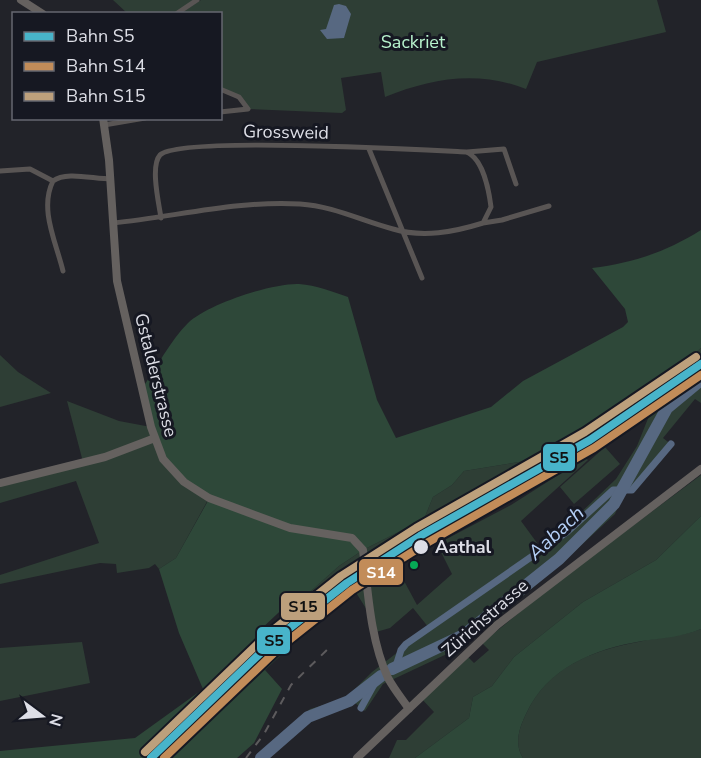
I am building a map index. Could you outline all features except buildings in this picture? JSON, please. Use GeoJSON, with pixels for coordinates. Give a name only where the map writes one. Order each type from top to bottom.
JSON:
{"type":"FeatureCollection","features":[{"type":"Feature","properties":{"kind":"street"},"geometry":{"type":"LineString","coordinates":[[21,0],[40,12]]}},
{"type":"Feature","properties":{"kind":"street"},"geometry":{"type":"LineString","coordinates":[[179,12],[197,0]]}},
{"type":"Feature","properties":{"kind":"street"},"geometry":{"type":"LineString","coordinates":[[222,90],[239,97],[248,109],[222,112]]}},
{"type":"Feature","properties":{"kind":"street"},"geometry":{"type":"LineString","coordinates":[[103,122],[124,120]]}},
{"type":"Feature","properties":{"kind":"street","name":"Gstalderstrasse"},"geometry":{"type":"LineString","coordinates":[[103,122],[111,179],[117,281],[154,438],[163,459],[175,475],[201,494],[290,528],[352,538],[363,550],[368,593],[386,672],[409,709]]}},
{"type":"Feature","properties":{"kind":"street","name":"Grossweid"},"geometry":{"type":"LineString","coordinates":[[161,218],[155,163],[165,151],[237,146],[466,152],[504,149],[516,184]]}},
{"type":"Feature","properties":{"kind":"street"},"geometry":{"type":"LineString","coordinates":[[369,149],[422,278]]}},
{"type":"Feature","properties":{"kind":"street"},"geometry":{"type":"LineString","coordinates":[[466,152],[476,160],[490,202],[490,213],[483,223]]}},
{"type":"Feature","properties":{"kind":"street"},"geometry":{"type":"LineString","coordinates":[[0,171],[30,169],[53,181]]}},
{"type":"Feature","properties":{"kind":"street"},"geometry":{"type":"LineString","coordinates":[[63,271],[46,210],[46,196],[53,181],[66,175],[90,179],[111,179]]}},
{"type":"Feature","properties":{"kind":"street"},"geometry":{"type":"LineString","coordinates":[[113,223],[249,206],[300,204],[335,210],[403,232],[450,232],[549,206]]}},
{"type":"Feature","properties":{"kind":"street"},"geometry":{"type":"LineString","coordinates":[[0,483],[105,457],[154,438]]}},
{"type":"Feature","properties":{"kind":"street","name":"Zürichstrasse"},"geometry":{"type":"LineString","coordinates":[[357,758],[476,643],[551,581],[701,469]]}},
{"type":"Feature","properties":{"kind":"green space"},"geometry":{"type":"Polygon","coordinates":[[[113,0],[194,0],[177,12],[126,12],[113,0]]]}},
{"type":"Feature","properties":{"kind":"green space","name":"Sackriet"},"geometry":{"type":"Polygon","coordinates":[[[201,0],[657,0],[666,32],[537,62],[526,89],[508,83],[472,78],[437,81],[385,97],[381,72],[341,78],[346,110],[342,113],[248,109],[246,104],[222,90],[222,12],[183,12],[201,0]]]}},
{"type":"Feature","properties":{"kind":"green space"},"geometry":{"type":"Polygon","coordinates":[[[701,230],[701,348],[665,379],[598,427],[544,458],[464,471],[452,485],[433,497],[424,519],[363,550],[339,566],[302,599],[295,597],[258,632],[280,656],[265,670],[282,689],[254,743],[237,758],[0,758],[0,751],[135,738],[203,689],[179,633],[159,569],[176,558],[209,499],[193,490],[163,459],[143,387],[175,338],[197,316],[241,296],[287,285],[312,286],[348,297],[377,400],[396,438],[491,407],[523,381],[623,327],[628,322],[625,309],[592,268],[649,255],[675,245],[701,230]]]}},
{"type":"Feature","properties":{"kind":"green space"},"geometry":{"type":"Polygon","coordinates":[[[701,348],[701,359],[635,400],[701,348]]]}},
{"type":"Feature","properties":{"kind":"green space"},"geometry":{"type":"Polygon","coordinates":[[[0,355],[18,372],[51,393],[0,407],[0,355]]]}},
{"type":"Feature","properties":{"kind":"green space"},"geometry":{"type":"Polygon","coordinates":[[[701,374],[701,403],[695,399],[663,438],[672,445],[634,490],[624,493],[615,514],[563,562],[464,646],[383,684],[365,711],[355,703],[309,721],[268,758],[255,758],[310,709],[345,699],[372,672],[429,628],[413,608],[390,628],[376,632],[372,618],[355,591],[371,582],[388,585],[403,579],[417,605],[452,574],[437,544],[511,505],[585,458],[588,460],[521,521],[540,547],[557,528],[573,520],[616,479],[637,446],[651,411],[701,374]]]}},
{"type":"Feature","properties":{"kind":"green space"},"geometry":{"type":"Polygon","coordinates":[[[67,401],[119,421],[151,427],[209,498],[176,558],[159,569],[155,564],[149,568],[117,573],[116,564],[100,563],[0,584],[0,575],[99,543],[76,481],[0,503],[0,483],[83,462],[67,401]]]}},
{"type":"Feature","properties":{"kind":"green space"},"geometry":{"type":"Polygon","coordinates":[[[605,447],[620,464],[574,504],[560,487],[605,447]]]}},
{"type":"Feature","properties":{"kind":"green space"},"geometry":{"type":"Polygon","coordinates":[[[544,458],[533,469],[385,552],[309,607],[302,599],[339,566],[363,550],[424,519],[433,497],[452,485],[464,471],[544,458]]]}},
{"type":"Feature","properties":{"kind":"green space"},"geometry":{"type":"Polygon","coordinates":[[[701,475],[701,516],[656,560],[583,602],[514,657],[492,686],[473,697],[469,718],[415,758],[389,758],[397,740],[406,740],[434,712],[420,697],[465,654],[474,663],[489,650],[482,643],[552,586],[701,475]]]}},
{"type":"Feature","properties":{"kind":"green space"},"geometry":{"type":"Polygon","coordinates":[[[701,516],[701,629],[680,636],[607,649],[574,663],[559,673],[535,698],[523,719],[518,742],[523,758],[415,758],[469,718],[473,697],[492,686],[514,657],[583,602],[656,560],[701,516]]]}},
{"type":"Feature","properties":{"kind":"green space"},"geometry":{"type":"Polygon","coordinates":[[[701,629],[701,758],[523,758],[518,742],[523,719],[535,698],[558,673],[572,664],[603,651],[701,629]]]}},
{"type":"Feature","properties":{"kind":"green space"},"geometry":{"type":"Polygon","coordinates":[[[82,642],[90,683],[0,701],[0,648],[82,642]]]}},
{"type":"Feature","properties":{"kind":"water"},"geometry":{"type":"Polygon","coordinates":[[[334,5],[346,6],[351,14],[344,38],[327,39],[320,30],[326,29],[334,5]]]}},
{"type":"Feature","properties":{"kind":"waterway","name":"Aabach"},"geometry":{"type":"LineString","coordinates":[[392,669],[464,635],[559,559],[614,504],[667,408],[701,380]]}},
{"type":"Feature","properties":{"kind":"waterway"},"geometry":{"type":"LineString","coordinates":[[396,666],[401,650],[406,644],[567,532],[613,490],[632,490],[671,444]]}},
{"type":"Feature","properties":{"kind":"waterway","name":"Aabach"},"geometry":{"type":"LineString","coordinates":[[261,758],[308,717],[349,701],[381,676]]}},
{"type":"Feature","properties":{"kind":"waterway"},"geometry":{"type":"LineString","coordinates":[[361,708],[377,679]]}},
{"type":"Feature","properties":{"kind":"railway"},"geometry":{"type":"LineString","coordinates":[[246,758],[264,734],[291,685],[331,646]]}},
{"type":"Feature","properties":{"kind":"rail line","name":"S15"},"geometry":{"type":"LineString","coordinates":[[145,752],[267,635],[341,576],[416,528],[585,432],[696,357]]}},
{"type":"Feature","properties":{"kind":"rail line","name":"S5"},"geometry":{"type":"LineString","coordinates":[[151,758],[273,641],[347,583],[420,536],[590,440],[701,364]]}},
{"type":"Feature","properties":{"kind":"rail line","name":"S14"},"geometry":{"type":"LineString","coordinates":[[164,758],[279,648],[352,590],[425,544],[594,448],[701,375]]}},
{"type":"Feature","properties":{"kind":"place","name":"Aathal"},"geometry":{"type":"Point","coordinates":[421,547]}}]}
